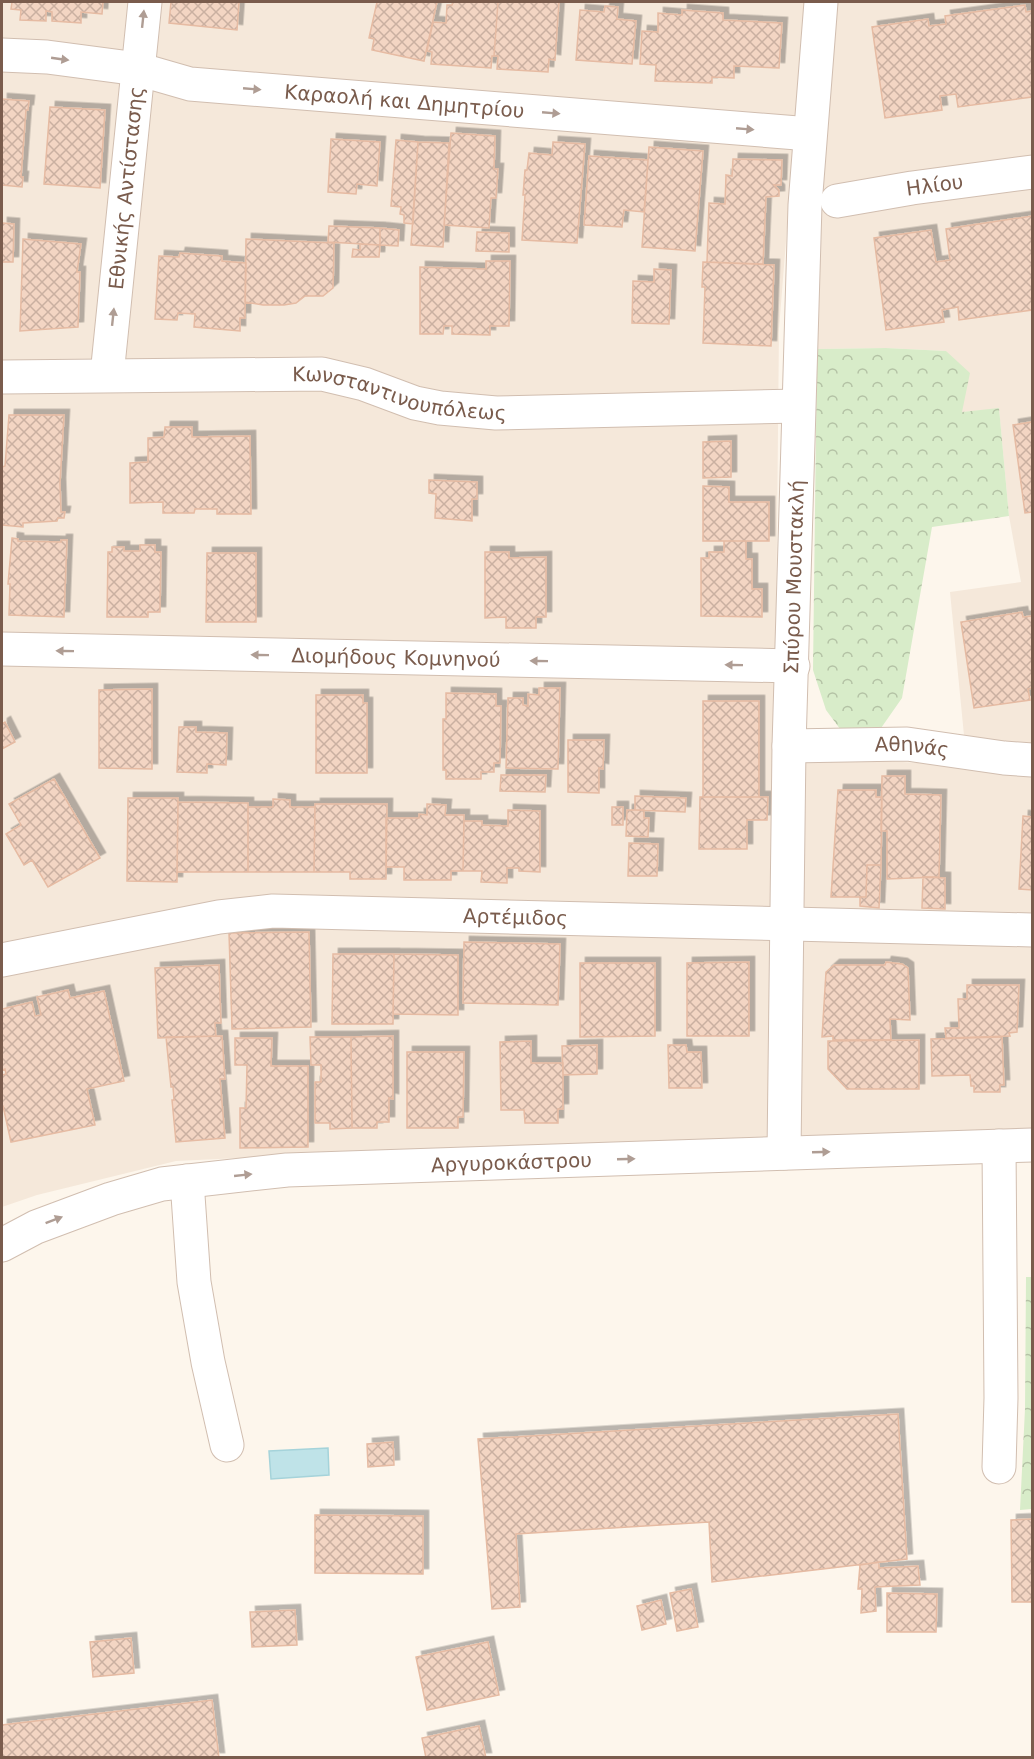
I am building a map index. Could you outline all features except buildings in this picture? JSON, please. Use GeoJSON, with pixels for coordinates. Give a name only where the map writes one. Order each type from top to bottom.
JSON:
{"type":"FeatureCollection","features":[{"type":"Feature","properties":{"kind":"street","name":"Εθνικής Αντίστασης"},"geometry":{"type":"LineString","coordinates":[[107,375],[145,2]]}},
{"type":"Feature","properties":{"kind":"street","name":"Σπύρου Μουστακλή"},"geometry":{"type":"LineString","coordinates":[[784,1153],[789,746],[793,666],[798,406],[805,205],[821,2]]}},
{"type":"Feature","properties":{"kind":"street","name":"Καραολή και Δημητρίου"},"geometry":{"type":"LineString","coordinates":[[2,55],[47,57],[138,69],[190,84],[810,134]]}},
{"type":"Feature","properties":{"kind":"street","name":"Ηλίου"},"geometry":{"type":"LineString","coordinates":[[837,201],[912,188],[1032,172]]}},
{"type":"Feature","properties":{"kind":"street","name":"Κωνσταντινουπόλεως"},"geometry":{"type":"LineString","coordinates":[[2,377],[322,374],[364,384],[415,403],[440,408],[496,413],[798,406]]}},
{"type":"Feature","properties":{"kind":"street","name":"Διομήδους Κομνηνού"},"geometry":{"type":"LineString","coordinates":[[2,649],[793,666]]}},
{"type":"Feature","properties":{"kind":"street","name":"Αθηνάς"},"geometry":{"type":"LineString","coordinates":[[789,746],[907,744],[1032,760]]}},
{"type":"Feature","properties":{"kind":"street","name":"Αρτέμιδος"},"geometry":{"type":"LineString","coordinates":[[2,960],[219,917],[273,911],[1032,930]]}},
{"type":"Feature","properties":{"kind":"street","name":"Αργυροκάστρου"},"geometry":{"type":"LineString","coordinates":[[2,1245],[36,1227],[111,1199],[162,1184],[287,1170],[1032,1145]]}},
{"type":"Feature","properties":{"kind":"street"},"geometry":{"type":"LineString","coordinates":[[999,1146],[1001,1398],[999,1467]]}},
{"type":"Feature","properties":{"kind":"street"},"geometry":{"type":"LineString","coordinates":[[187,1181],[194,1282],[208,1362],[227,1445]]}},
{"type":"Feature","properties":{"kind":"shaded area"},"geometry":{"type":"Polygon","coordinates":[[[2,2],[805,2],[779,329],[771,1142],[383,1151],[176,1161],[37,1195],[2,1207],[2,2]]]}},
{"type":"Feature","properties":{"kind":"shaded area"},"geometry":{"type":"Polygon","coordinates":[[[829,2],[1032,2],[1032,1134],[800,1139],[806,756],[967,766],[950,592],[1021,582],[1009,516],[999,409],[962,412],[946,351],[886,348],[817,349],[829,2]]]}},
{"type":"Feature","properties":{"kind":"green space"},"geometry":{"type":"Polygon","coordinates":[[[886,348],[946,351],[970,373],[962,412],[999,408],[1009,516],[932,527],[902,698],[872,741],[849,741],[826,710],[813,670],[817,349],[886,348]]]}},
{"type":"Feature","properties":{"kind":"green space"},"geometry":{"type":"Polygon","coordinates":[[[1026,1277],[1032,1277],[1032,1509],[1020,1510],[1025,1409],[1026,1277]]]}},
{"type":"Feature","properties":{"kind":"water"},"geometry":{"type":"Polygon","coordinates":[[[328,1448],[329,1475],[271,1479],[269,1451],[328,1448]]]}}]}
